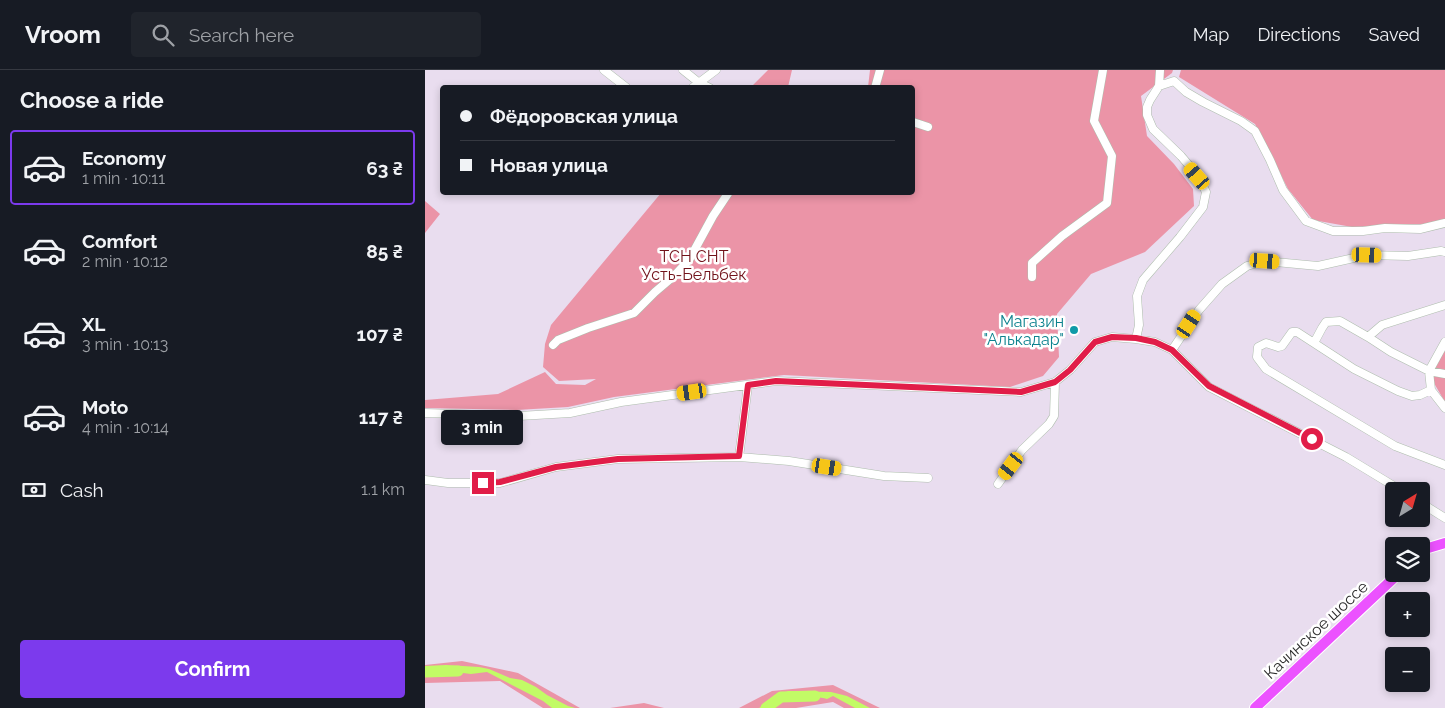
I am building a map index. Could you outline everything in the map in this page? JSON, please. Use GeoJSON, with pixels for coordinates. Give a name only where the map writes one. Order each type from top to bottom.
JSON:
{"type":"FeatureCollection","features":[{"type":"Feature","properties":{"kind":"main road"},"geometry":{"type":"LineString","coordinates":[[1430,548],[1445,543]]}},
{"type":"Feature","properties":{"kind":"main road","name":"Качинское шоссе"},"geometry":{"type":"LineString","coordinates":[[1255,708],[1389,582]]}},
{"type":"Feature","properties":{"kind":"street"},"geometry":{"type":"LineString","coordinates":[[604,70],[623,85]]}},
{"type":"Feature","properties":{"kind":"street"},"geometry":{"type":"LineString","coordinates":[[683,70],[695,85],[716,70]]}},
{"type":"Feature","properties":{"kind":"street"},"geometry":{"type":"LineString","coordinates":[[876,85],[880,70]]}},
{"type":"Feature","properties":{"kind":"street"},"geometry":{"type":"LineString","coordinates":[[1032,277],[1032,263],[1061,236],[1107,203],[1111,156],[1095,121],[1103,70]]}},
{"type":"Feature","properties":{"kind":"street"},"geometry":{"type":"LineString","coordinates":[[1136,338],[1139,325],[1137,296],[1143,280],[1203,207],[1206,192],[1197,176],[1181,156],[1153,129],[1147,114],[1150,100],[1159,86],[1160,70]]}},
{"type":"Feature","properties":{"kind":"street"},"geometry":{"type":"LineString","coordinates":[[1159,86],[1174,81],[1186,92],[1241,121],[1255,131],[1283,190],[1307,221],[1333,231],[1363,231],[1385,228],[1420,229],[1445,223]]}},
{"type":"Feature","properties":{"kind":"street"},"geometry":{"type":"LineString","coordinates":[[915,123],[928,127]]}},
{"type":"Feature","properties":{"kind":"street"},"geometry":{"type":"LineString","coordinates":[[553,345],[558,340],[588,328],[635,313],[689,260],[727,195]]}},
{"type":"Feature","properties":{"kind":"street"},"geometry":{"type":"LineString","coordinates":[[1172,350],[1199,310],[1222,284],[1247,266],[1265,261],[1318,266],[1367,255],[1408,256],[1444,250]]}},
{"type":"Feature","properties":{"kind":"street"},"geometry":{"type":"LineString","coordinates":[[1368,337],[1382,325],[1445,306]]}},
{"type":"Feature","properties":{"kind":"street"},"geometry":{"type":"LineString","coordinates":[[1314,343],[1327,322],[1340,321],[1391,352],[1429,371],[1445,374]]}},
{"type":"Feature","properties":{"kind":"street"},"geometry":{"type":"LineString","coordinates":[[1431,390],[1412,396],[1398,391],[1354,369],[1297,332],[1292,332],[1282,346],[1278,347],[1266,343],[1258,347],[1257,357],[1266,369],[1395,446],[1445,465]]}},
{"type":"Feature","properties":{"kind":"street"},"geometry":{"type":"LineString","coordinates":[[425,413],[519,416],[570,413],[621,402],[776,381],[1021,392],[1055,382],[1070,370],[1095,342],[1112,337],[1136,338],[1155,342],[1172,350],[1209,386],[1346,457],[1387,482]]}},
{"type":"Feature","properties":{"kind":"street"},"geometry":{"type":"LineString","coordinates":[[1445,342],[1429,371],[1431,390],[1445,408]]}},
{"type":"Feature","properties":{"kind":"street"},"geometry":{"type":"LineString","coordinates":[[998,484],[1022,450],[1049,424],[1054,416],[1055,382]]}},
{"type":"Feature","properties":{"kind":"street"},"geometry":{"type":"LineString","coordinates":[[739,456],[748,385]]}},
{"type":"Feature","properties":{"kind":"street"},"geometry":{"type":"LineString","coordinates":[[425,480],[448,483],[500,482],[556,467],[618,459],[739,456],[789,461],[884,476],[928,478]]}},
{"type":"Feature","properties":{"kind":"street"},"geometry":{"type":"LineString","coordinates":[[1430,509],[1445,518]]}},
{"type":"Feature","properties":{"kind":"green space"},"geometry":{"type":"Polygon","coordinates":[[[768,70],[792,70],[788,85],[753,85],[768,70]]]}},
{"type":"Feature","properties":{"kind":"green space","name":"ТСН СНТ Усть-Бельбек"},"geometry":{"type":"Polygon","coordinates":[[[870,70],[1173,70],[1172,73],[1141,96],[1147,136],[1174,164],[1193,189],[1194,206],[1145,252],[1091,274],[1057,314],[1059,357],[1043,376],[1010,387],[784,375],[614,397],[568,407],[516,410],[425,408],[425,400],[498,394],[545,372],[556,384],[585,385],[596,379],[559,381],[543,367],[545,344],[551,325],[659,195],[915,195],[915,85],[868,85],[870,70]]]}},
{"type":"Feature","properties":{"kind":"green space"},"geometry":{"type":"Polygon","coordinates":[[[1181,70],[1445,70],[1445,225],[1420,224],[1352,227],[1313,220],[1288,189],[1255,124],[1179,77],[1181,70]]]}},
{"type":"Feature","properties":{"kind":"green space"},"geometry":{"type":"Polygon","coordinates":[[[425,201],[440,214],[425,233],[425,201]]]}},
{"type":"Feature","properties":{"kind":"green space"},"geometry":{"type":"Polygon","coordinates":[[[1445,351],[1445,402],[1431,378],[1437,355],[1445,351]]]}},
{"type":"Feature","properties":{"kind":"green space"},"geometry":{"type":"Polygon","coordinates":[[[462,661],[518,673],[580,708],[543,708],[500,681],[425,683],[425,665],[462,661]]]}},
{"type":"Feature","properties":{"kind":"green space"},"geometry":{"type":"Polygon","coordinates":[[[833,685],[880,708],[844,708],[833,702],[796,708],[739,708],[772,691],[833,685]]]}},
{"type":"Feature","properties":{"kind":"green space"},"geometry":{"type":"Polygon","coordinates":[[[644,703],[664,708],[610,708],[644,703]]]}},
{"type":"Feature","properties":{"kind":"shaded area"},"geometry":{"type":"Polygon","coordinates":[[[425,666],[479,667],[510,678],[522,680],[547,695],[575,708],[552,708],[543,701],[487,672],[471,674],[447,671],[425,672],[425,666]]]}},
{"type":"Feature","properties":{"kind":"shaded area"},"geometry":{"type":"Polygon","coordinates":[[[788,691],[831,692],[847,696],[870,708],[855,708],[833,696],[827,699],[799,696],[783,698],[768,707],[759,708],[788,691]]]}},
{"type":"Feature","properties":{"kind":"waterway"},"geometry":{"type":"LineString","coordinates":[[425,672],[458,671]]}},
{"type":"Feature","properties":{"kind":"waterway"},"geometry":{"type":"LineString","coordinates":[[766,708],[781,697],[815,696]]}},
{"type":"Feature","properties":{"kind":"place","name":"Магазин \"Алькадар\""},"geometry":{"type":"Point","coordinates":[1074,330]}},
{"type":"Feature","properties":{"kind":"route"},"geometry":{"type":"LineString","coordinates":[[483,483],[500,482],[556,467],[618,459],[739,456],[748,385],[776,381],[1021,392],[1055,382],[1070,370],[1095,342],[1112,337],[1136,338],[1155,342],[1172,350],[1209,386],[1312,439]]}}]}
